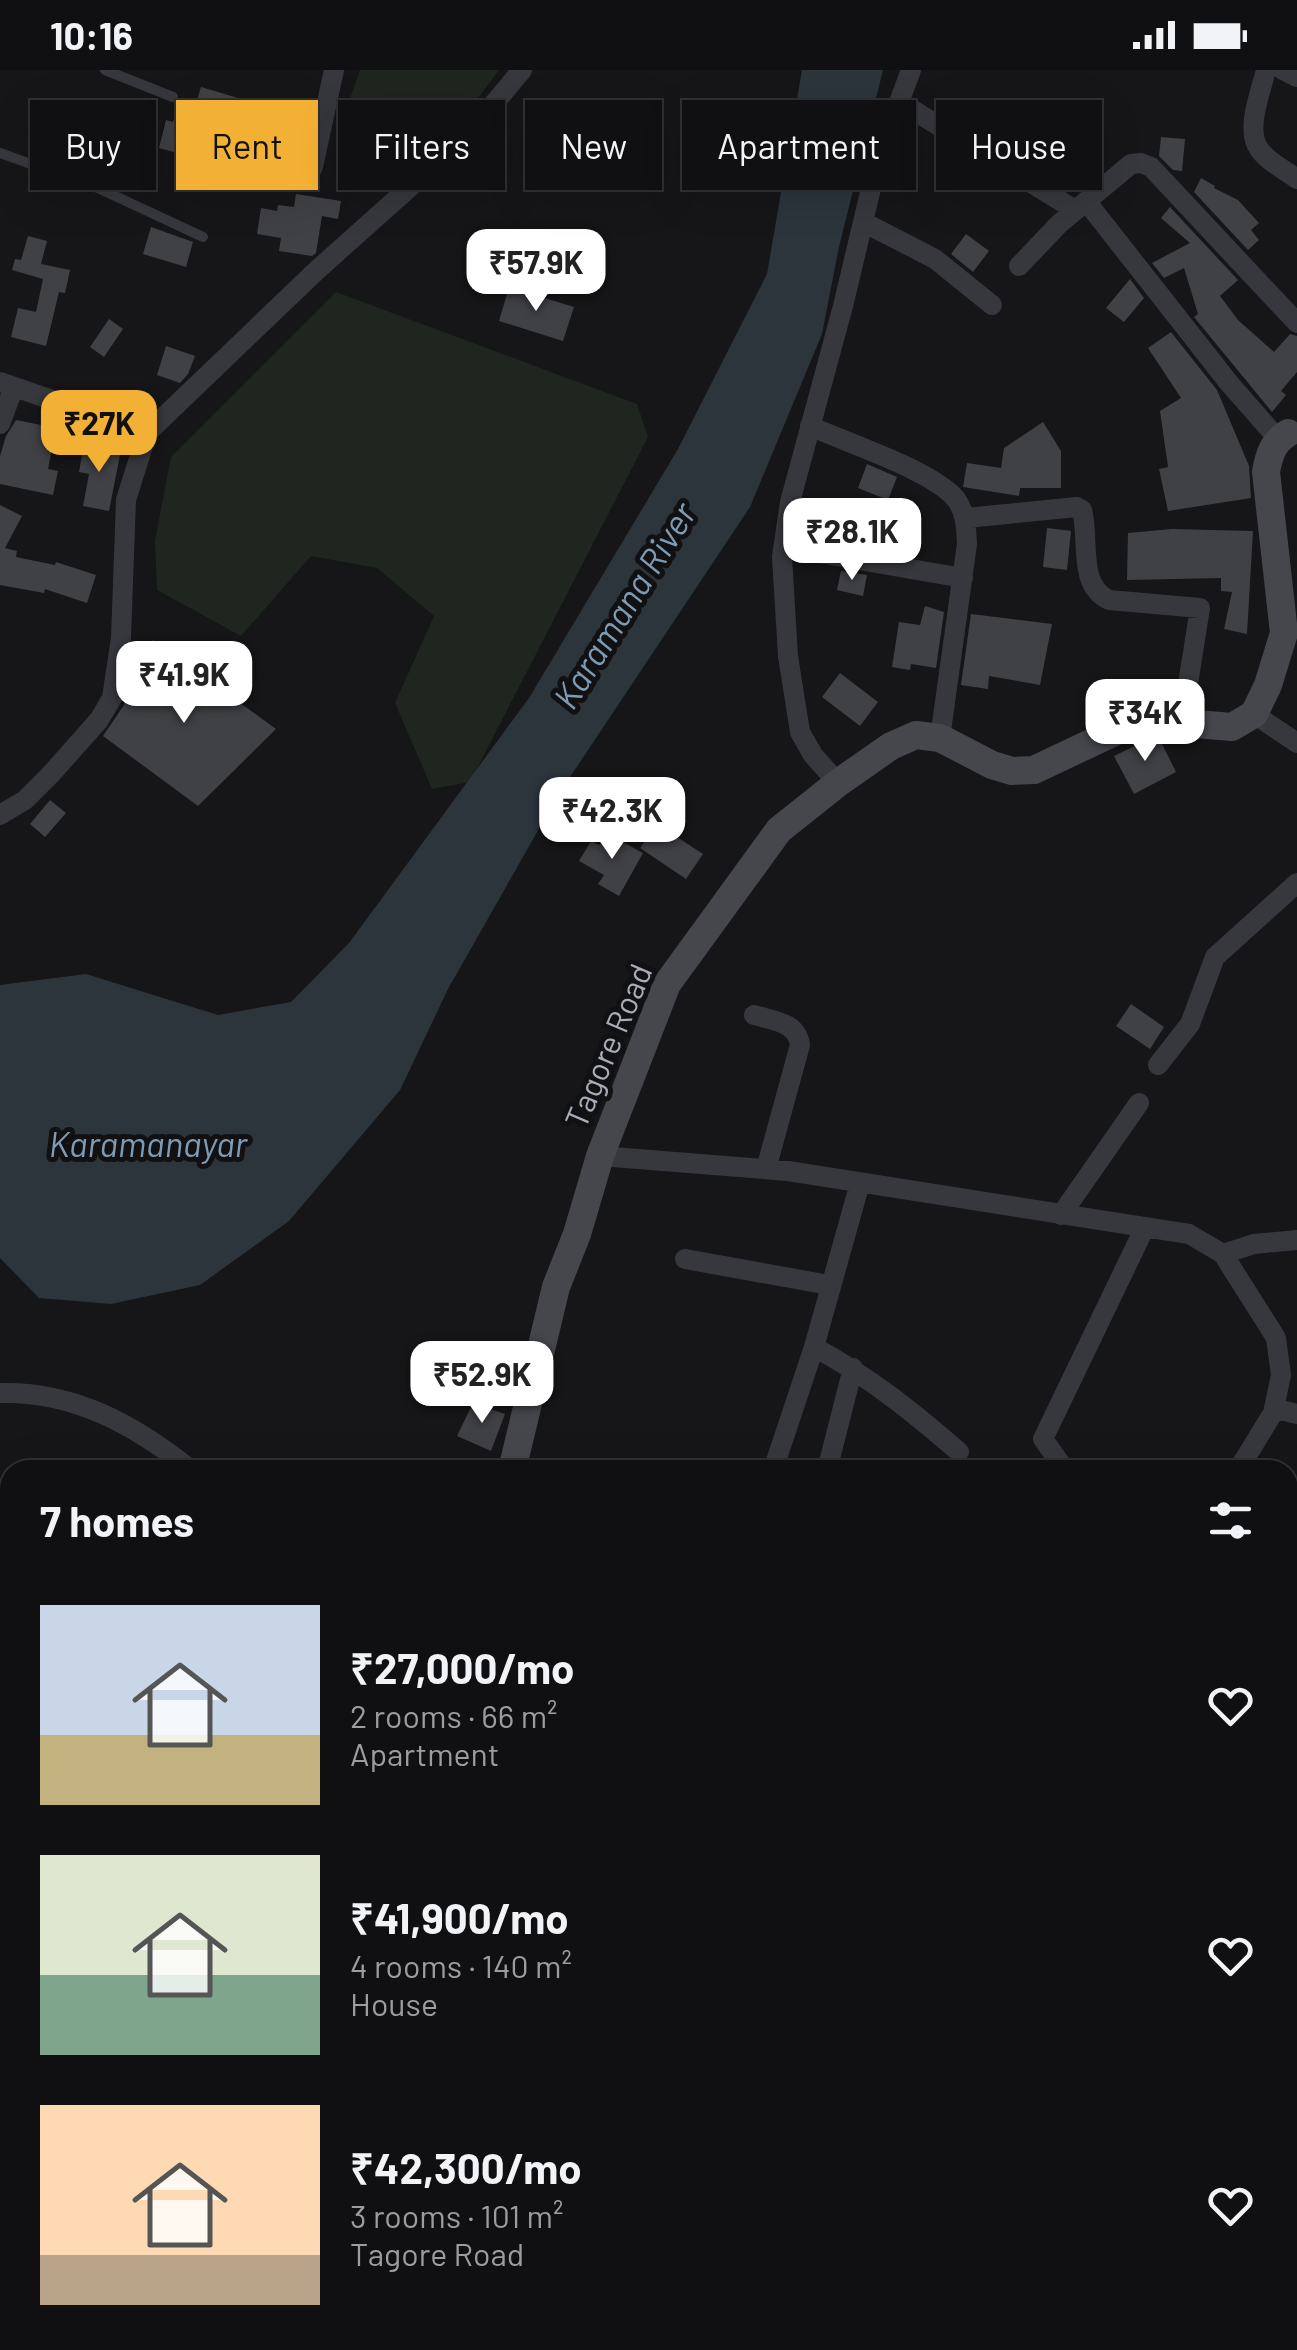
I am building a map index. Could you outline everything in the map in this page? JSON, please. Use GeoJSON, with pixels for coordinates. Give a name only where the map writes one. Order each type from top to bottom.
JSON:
{"type":"FeatureCollection","features":[{"type":"Feature","properties":{"kind":"street"},"geometry":{"type":"LineString","coordinates":[[318,144],[334,70]]}},
{"type":"Feature","properties":{"kind":"street"},"geometry":{"type":"LineString","coordinates":[[0,815],[25,800],[51,774],[99,720],[112,698],[121,638],[126,500],[147,434],[316,271],[467,136],[522,70]]}},
{"type":"Feature","properties":{"kind":"street"},"geometry":{"type":"LineString","coordinates":[[901,100],[911,70]]}},
{"type":"Feature","properties":{"kind":"street"},"geometry":{"type":"LineString","coordinates":[[1266,70],[1254,139],[1260,151],[1297,179]]}},
{"type":"Feature","properties":{"kind":"street"},"geometry":{"type":"LineString","coordinates":[[1283,70],[1297,77]]}},
{"type":"Feature","properties":{"kind":"street"},"geometry":{"type":"LineString","coordinates":[[810,426],[920,474],[956,500],[966,518],[963,578],[940,738],[992,765],[1034,770],[1149,720],[1232,726],[1254,714],[1290,633],[1266,472],[1269,456],[1290,436],[1229,382],[1081,206],[916,111]]}},
{"type":"Feature","properties":{"kind":"street"},"geometry":{"type":"LineString","coordinates":[[1019,266],[1081,206],[1131,164],[1140,163],[1151,167],[1297,322]]}},
{"type":"Feature","properties":{"kind":"street"},"geometry":{"type":"LineString","coordinates":[[838,782],[800,732],[788,656],[784,547],[790,502],[871,190]]}},
{"type":"Feature","properties":{"kind":"street"},"geometry":{"type":"LineString","coordinates":[[863,222],[934,260],[992,305]]}},
{"type":"Feature","properties":{"kind":"street"},"geometry":{"type":"LineString","coordinates":[[0,424],[7,384],[147,434]]}},
{"type":"Feature","properties":{"kind":"street"},"geometry":{"type":"LineString","coordinates":[[966,518],[1076,507],[1082,510],[1085,521],[1090,584],[1096,594],[1108,600],[1200,608],[1182,722]]}},
{"type":"Feature","properties":{"kind":"street"},"geometry":{"type":"LineString","coordinates":[[784,547],[963,578]]}},
{"type":"Feature","properties":{"kind":"street"},"geometry":{"type":"LineString","coordinates":[[1254,714],[1297,743]]}},
{"type":"Feature","properties":{"kind":"street","name":"Tagore Road"},"geometry":{"type":"LineString","coordinates":[[514,1460],[556,1287],[578,1234],[600,1156],[667,984],[779,830],[891,746],[916,736],[940,738]]}},
{"type":"Feature","properties":{"kind":"street"},"geometry":{"type":"LineString","coordinates":[[1158,1064],[1190,1024],[1215,956],[1297,883]]}},
{"type":"Feature","properties":{"kind":"street"},"geometry":{"type":"LineString","coordinates":[[754,1015],[792,1026],[800,1045],[766,1169]]}},
{"type":"Feature","properties":{"kind":"street"},"geometry":{"type":"LineString","coordinates":[[1061,1214],[1139,1103]]}},
{"type":"Feature","properties":{"kind":"street"},"geometry":{"type":"LineString","coordinates":[[600,1156],[766,1169],[1189,1234],[1223,1254],[1276,1338],[1280,1376],[1274,1408],[1244,1460]]}},
{"type":"Feature","properties":{"kind":"street"},"geometry":{"type":"LineString","coordinates":[[776,1460],[814,1347],[860,1183]]}},
{"type":"Feature","properties":{"kind":"street"},"geometry":{"type":"LineString","coordinates":[[1058,1460],[1043,1440],[1145,1227]]}},
{"type":"Feature","properties":{"kind":"street"},"geometry":{"type":"LineString","coordinates":[[1223,1254],[1254,1244],[1297,1240]]}},
{"type":"Feature","properties":{"kind":"street"},"geometry":{"type":"LineString","coordinates":[[685,1259],[830,1284]]}},
{"type":"Feature","properties":{"kind":"street"},"geometry":{"type":"LineString","coordinates":[[814,1347],[890,1393],[959,1452]]}},
{"type":"Feature","properties":{"kind":"street"},"geometry":{"type":"LineString","coordinates":[[830,1460],[853,1368]]}},
{"type":"Feature","properties":{"kind":"street"},"geometry":{"type":"LineString","coordinates":[[0,1393],[67,1400],[106,1413],[178,1460]]}},
{"type":"Feature","properties":{"kind":"street"},"geometry":{"type":"LineString","coordinates":[[1274,1408],[1297,1414]]}},
{"type":"Feature","properties":{"kind":"lane"},"geometry":{"type":"LineString","coordinates":[[105,70],[173,97]]}},
{"type":"Feature","properties":{"kind":"lane"},"geometry":{"type":"LineString","coordinates":[[0,153],[98,188],[202,237]]}},
{"type":"Feature","properties":{"kind":"shaded area"},"geometry":{"type":"Polygon","coordinates":[[[360,70],[499,70],[477,100],[349,100],[360,70]]]}},
{"type":"Feature","properties":{"kind":"shaded area"},"geometry":{"type":"Polygon","coordinates":[[[336,292],[637,404],[648,437],[470,782],[432,789],[395,703],[434,616],[377,568],[311,556],[241,636],[157,590],[155,541],[171,457],[336,292]]]}},
{"type":"Feature","properties":{"kind":"water","name":"Karamanayar"},"geometry":{"type":"Polygon","coordinates":[[[802,70],[883,70],[876,100],[797,100],[802,70]]]}},
{"type":"Feature","properties":{"kind":"water","name":"Karamanayar"},"geometry":{"type":"Polygon","coordinates":[[[781,190],[853,190],[822,334],[750,507],[558,795],[448,989],[400,1090],[289,1221],[200,1285],[111,1304],[39,1298],[0,1258],[0,985],[86,974],[218,1015],[291,1002],[349,943],[529,698],[678,449],[767,274],[781,190]]]}},
{"type":"Feature","properties":{"kind":"building"},"geometry":{"type":"Polygon","coordinates":[[[201,87],[245,100],[197,100],[201,87]]]}},
{"type":"Feature","properties":{"kind":"building"},"geometry":{"type":"Polygon","coordinates":[[[176,112],[176,153],[159,148],[166,120],[173,122],[176,112]]]}},
{"type":"Feature","properties":{"kind":"building"},"geometry":{"type":"Polygon","coordinates":[[[1161,137],[1185,139],[1182,171],[1173,170],[1159,156],[1161,137]]]}},
{"type":"Feature","properties":{"kind":"building"},"geometry":{"type":"Polygon","coordinates":[[[1201,178],[1238,200],[1259,223],[1251,230],[1259,240],[1248,250],[1194,192],[1201,178]]]}},
{"type":"Feature","properties":{"kind":"building"},"geometry":{"type":"Polygon","coordinates":[[[296,194],[341,201],[338,219],[322,216],[316,253],[312,256],[279,251],[281,238],[257,234],[261,208],[277,211],[278,205],[294,207],[296,194]]]}},
{"type":"Feature","properties":{"kind":"building"},"geometry":{"type":"Polygon","coordinates":[[[1170,207],[1238,280],[1220,296],[1238,320],[1274,352],[1290,334],[1297,336],[1297,372],[1281,391],[1286,395],[1272,412],[1194,317],[1198,314],[1184,268],[1164,278],[1152,263],[1190,243],[1161,218],[1170,207]]]}},
{"type":"Feature","properties":{"kind":"building"},"geometry":{"type":"Polygon","coordinates":[[[151,227],[193,242],[186,267],[143,254],[151,227]]]}},
{"type":"Feature","properties":{"kind":"building"},"geometry":{"type":"Polygon","coordinates":[[[966,234],[989,251],[973,272],[951,254],[966,234]]]}},
{"type":"Feature","properties":{"kind":"building"},"geometry":{"type":"Polygon","coordinates":[[[28,236],[47,241],[41,264],[70,270],[65,293],[59,292],[46,346],[11,337],[18,308],[36,312],[43,279],[12,270],[15,259],[21,260],[28,236]]]}},
{"type":"Feature","properties":{"kind":"building"},"geometry":{"type":"Polygon","coordinates":[[[1130,279],[1144,298],[1124,322],[1106,308],[1130,279]]]}},
{"type":"Feature","properties":{"kind":"building"},"geometry":{"type":"Polygon","coordinates":[[[509,287],[574,307],[563,341],[499,321],[509,287]]]}},
{"type":"Feature","properties":{"kind":"building"},"geometry":{"type":"Polygon","coordinates":[[[109,319],[123,329],[104,357],[90,347],[109,319]]]}},
{"type":"Feature","properties":{"kind":"building"},"geometry":{"type":"Polygon","coordinates":[[[1171,332],[1217,390],[1249,466],[1251,498],[1168,511],[1159,469],[1168,467],[1160,411],[1181,398],[1148,348],[1171,332]]]}},
{"type":"Feature","properties":{"kind":"building"},"geometry":{"type":"Polygon","coordinates":[[[166,346],[195,356],[180,383],[157,375],[166,346]]]}},
{"type":"Feature","properties":{"kind":"building"},"geometry":{"type":"Polygon","coordinates":[[[16,420],[56,428],[48,469],[58,471],[53,495],[0,484],[0,456],[16,420]]]}},
{"type":"Feature","properties":{"kind":"building"},"geometry":{"type":"Polygon","coordinates":[[[1043,422],[1061,451],[1061,488],[1020,488],[1019,496],[963,487],[967,463],[1001,468],[1004,448],[1043,422]]]}},
{"type":"Feature","properties":{"kind":"building"},"geometry":{"type":"Polygon","coordinates":[[[85,439],[105,443],[104,452],[120,455],[109,511],[83,506],[89,474],[79,472],[85,439]]]}},
{"type":"Feature","properties":{"kind":"building"},"geometry":{"type":"Polygon","coordinates":[[[867,464],[897,477],[888,500],[858,488],[867,464]]]}},
{"type":"Feature","properties":{"kind":"building"},"geometry":{"type":"Polygon","coordinates":[[[0,505],[22,516],[5,548],[17,551],[16,557],[55,565],[56,562],[96,575],[87,603],[45,589],[44,593],[0,585],[0,505]]]}},
{"type":"Feature","properties":{"kind":"building"},"geometry":{"type":"Polygon","coordinates":[[[1047,528],[1071,531],[1067,570],[1043,567],[1047,528]]]}},
{"type":"Feature","properties":{"kind":"building"},"geometry":{"type":"Polygon","coordinates":[[[1172,529],[1253,531],[1247,634],[1224,629],[1232,592],[1221,591],[1221,578],[1127,580],[1128,533],[1172,529]]]}},
{"type":"Feature","properties":{"kind":"building"},"geometry":{"type":"Polygon","coordinates":[[[841,571],[867,575],[863,596],[837,590],[841,571]]]}},
{"type":"Feature","properties":{"kind":"building"},"geometry":{"type":"Polygon","coordinates":[[[925,606],[944,612],[936,668],[911,664],[910,670],[892,667],[899,622],[920,625],[925,606]]]}},
{"type":"Feature","properties":{"kind":"building"},"geometry":{"type":"Polygon","coordinates":[[[971,614],[1052,624],[1040,685],[989,676],[988,689],[961,685],[971,614]]]}},
{"type":"Feature","properties":{"kind":"building"},"geometry":{"type":"Polygon","coordinates":[[[153,640],[276,729],[198,806],[103,736],[124,705],[129,679],[153,640]]]}},
{"type":"Feature","properties":{"kind":"building"},"geometry":{"type":"Polygon","coordinates":[[[840,673],[878,702],[860,726],[822,697],[840,673]]]}},
{"type":"Feature","properties":{"kind":"building"},"geometry":{"type":"Polygon","coordinates":[[[1159,738],[1176,772],[1134,794],[1114,756],[1159,738]]]}},
{"type":"Feature","properties":{"kind":"building"},"geometry":{"type":"Polygon","coordinates":[[[50,800],[66,813],[45,837],[30,824],[50,800]]]}},
{"type":"Feature","properties":{"kind":"building"},"geometry":{"type":"Polygon","coordinates":[[[657,824],[703,854],[686,879],[640,848],[657,824]]]}},
{"type":"Feature","properties":{"kind":"building"},"geometry":{"type":"Polygon","coordinates":[[[606,833],[643,853],[619,896],[598,884],[604,875],[579,861],[591,841],[599,845],[606,833]]]}},
{"type":"Feature","properties":{"kind":"building"},"geometry":{"type":"Polygon","coordinates":[[[1131,1004],[1164,1027],[1150,1049],[1116,1026],[1131,1004]]]}},
{"type":"Feature","properties":{"kind":"building"},"geometry":{"type":"Polygon","coordinates":[[[473,1403],[505,1414],[491,1451],[457,1436],[473,1403]]]}},
{"type":"Feature","properties":{"kind":"water label","name":"Karamana River"},"geometry":{"type":"Point","coordinates":[625,606]}}]}
